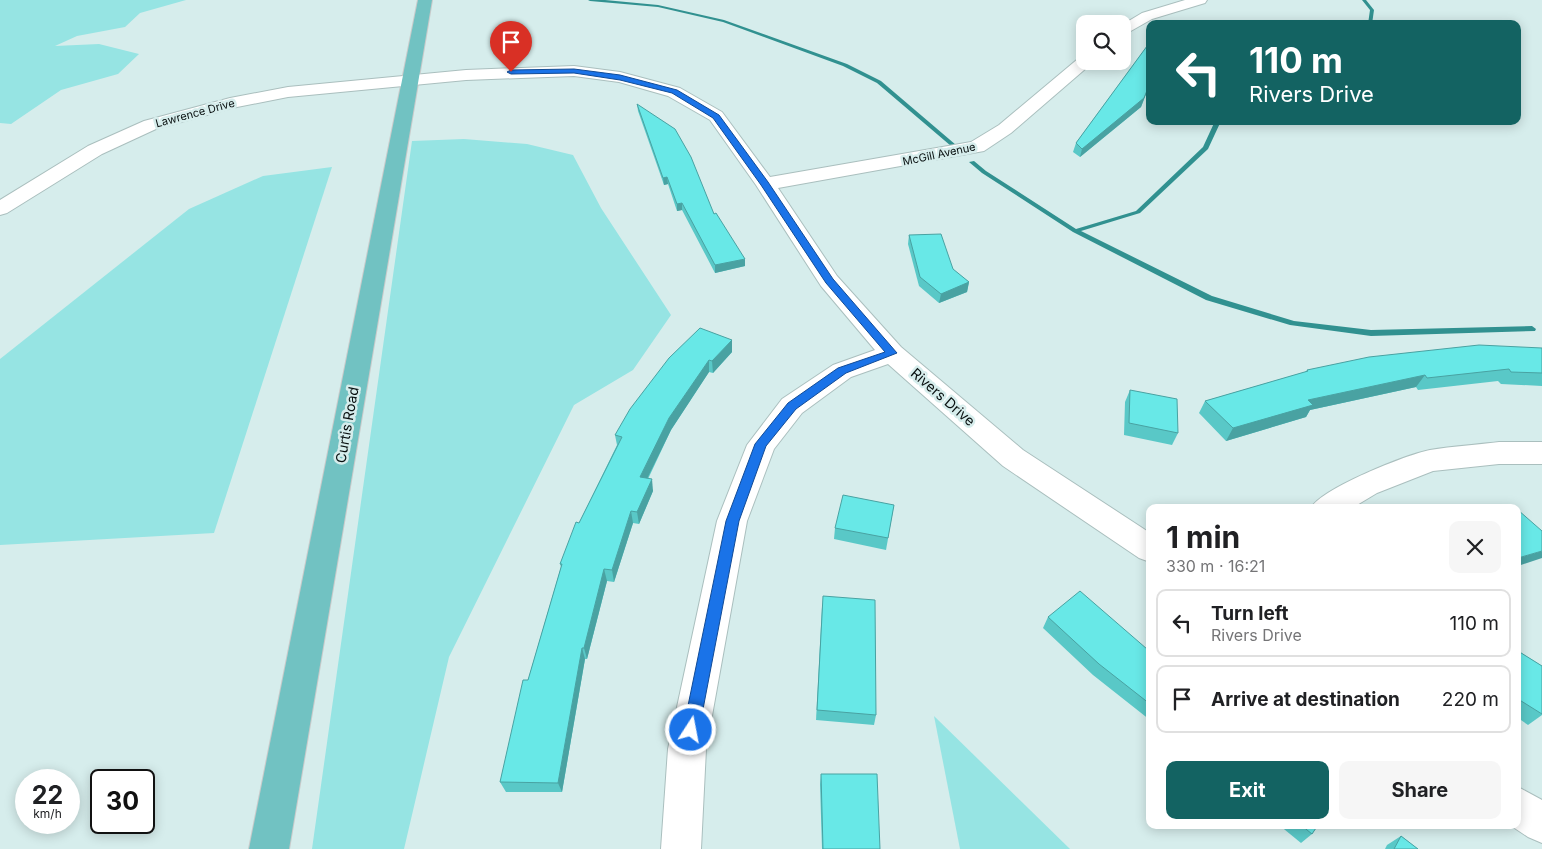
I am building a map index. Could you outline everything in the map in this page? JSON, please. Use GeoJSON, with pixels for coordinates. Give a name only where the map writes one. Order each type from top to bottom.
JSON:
{"type":"FeatureCollection","features":[{"type":"Feature","properties":{"kind":"main road","name":"Curtis Road"},"geometry":{"type":"LineString","coordinates":[[269,849],[425,0]]}},
{"type":"Feature","properties":{"kind":"street"},"geometry":{"type":"LineString","coordinates":[[1131,26],[1147,16],[1200,0]]}},
{"type":"Feature","properties":{"kind":"street","name":"McGill Avenue"},"geometry":{"type":"LineString","coordinates":[[765,184],[977,147],[1005,129],[1076,69]]}},
{"type":"Feature","properties":{"kind":"street","name":"Rivers Drive"},"geometry":{"type":"LineString","coordinates":[[410,79],[526,71],[574,71],[620,78],[674,92],[716,116],[765,184],[829,281],[892,353],[1013,458],[1146,546]]}},
{"type":"Feature","properties":{"kind":"street","name":"Lawrence Drive"},"geometry":{"type":"LineString","coordinates":[[0,209],[95,150],[150,125],[230,103],[288,92],[410,79]]}},
{"type":"Feature","properties":{"kind":"street"},"geometry":{"type":"LineString","coordinates":[[681,849],[687,749],[732,521],[761,444],[792,406],[842,371],[892,353]]}},
{"type":"Feature","properties":{"kind":"street"},"geometry":{"type":"LineString","coordinates":[[1333,504],[1367,485],[1430,461],[1499,453],[1542,452]]}},
{"type":"Feature","properties":{"kind":"street"},"geometry":{"type":"LineString","coordinates":[[1521,809],[1542,823]]}},
{"type":"Feature","properties":{"kind":"shaded area"},"geometry":{"type":"Polygon","coordinates":[[[0,0],[186,0],[140,13],[125,27],[77,36],[55,46],[99,44],[139,54],[118,74],[61,90],[11,124],[0,123],[0,0]]]}},
{"type":"Feature","properties":{"kind":"shaded area"},"geometry":{"type":"Polygon","coordinates":[[[464,139],[527,144],[573,155],[601,208],[671,315],[633,370],[574,405],[449,657],[404,849],[312,849],[412,141],[464,139]]]}},
{"type":"Feature","properties":{"kind":"shaded area"},"geometry":{"type":"Polygon","coordinates":[[[332,167],[214,533],[0,545],[0,359],[189,209],[263,176],[332,167]]]}},
{"type":"Feature","properties":{"kind":"shaded area"},"geometry":{"type":"Polygon","coordinates":[[[934,716],[1070,849],[960,849],[934,716]]]}},
{"type":"Feature","properties":{"kind":"building"},"geometry":{"type":"Polygon","coordinates":[[[1146,47],[1146,93],[1144,98],[1082,149],[1076,143],[1146,47]]]}},
{"type":"Feature","properties":{"kind":"building"},"geometry":{"type":"Polygon","coordinates":[[[637,104],[675,129],[691,157],[714,214],[716,213],[745,259],[715,265],[682,203],[677,204],[667,177],[663,178],[637,104]]]}},
{"type":"Feature","properties":{"kind":"building"},"geometry":{"type":"Polygon","coordinates":[[[941,234],[953,269],[969,282],[941,294],[920,277],[909,235],[941,234]]]}},
{"type":"Feature","properties":{"kind":"building"},"geometry":{"type":"Polygon","coordinates":[[[700,328],[732,340],[712,361],[709,360],[669,418],[640,477],[652,479],[637,512],[631,511],[612,570],[604,569],[584,648],[582,648],[558,783],[500,782],[523,680],[528,680],[562,564],[560,564],[576,522],[579,523],[622,437],[615,435],[630,409],[669,358],[700,328]]]}},
{"type":"Feature","properties":{"kind":"building"},"geometry":{"type":"Polygon","coordinates":[[[1479,345],[1542,348],[1542,373],[1511,372],[1509,369],[1427,378],[1425,375],[1308,400],[1313,405],[1233,428],[1205,401],[1307,370],[1369,357],[1479,345]]]}},
{"type":"Feature","properties":{"kind":"building"},"geometry":{"type":"Polygon","coordinates":[[[1130,390],[1177,399],[1178,433],[1129,423],[1130,390]]]}},
{"type":"Feature","properties":{"kind":"building"},"geometry":{"type":"Polygon","coordinates":[[[843,495],[894,505],[888,538],[835,528],[843,495]]]}},
{"type":"Feature","properties":{"kind":"building"},"geometry":{"type":"Polygon","coordinates":[[[1521,513],[1542,531],[1542,551],[1521,557],[1521,513]]]}},
{"type":"Feature","properties":{"kind":"building"},"geometry":{"type":"Polygon","coordinates":[[[1080,591],[1146,648],[1146,701],[1099,664],[1048,617],[1080,591]]]}},
{"type":"Feature","properties":{"kind":"building"},"geometry":{"type":"Polygon","coordinates":[[[823,596],[875,600],[876,715],[817,710],[823,596]]]}},
{"type":"Feature","properties":{"kind":"building"},"geometry":{"type":"Polygon","coordinates":[[[1521,653],[1542,666],[1542,714],[1521,701],[1521,653]]]}},
{"type":"Feature","properties":{"kind":"building"},"geometry":{"type":"Polygon","coordinates":[[[821,774],[877,774],[880,849],[823,849],[821,774]]]}},
{"type":"Feature","properties":{"kind":"building"},"geometry":{"type":"Polygon","coordinates":[[[1306,829],[1315,829],[1312,834],[1306,829]]]}},
{"type":"Feature","properties":{"kind":"building"},"geometry":{"type":"Polygon","coordinates":[[[1401,836],[1418,849],[1394,849],[1401,836]]]}},
{"type":"Feature","properties":{"kind":"waterway"},"geometry":{"type":"LineString","coordinates":[[590,0],[658,6],[724,21],[845,65],[879,82],[953,145]]}},
{"type":"Feature","properties":{"kind":"waterway"},"geometry":{"type":"LineString","coordinates":[[1364,0],[1372,10],[1371,20]]}},
{"type":"Feature","properties":{"kind":"waterway"},"geometry":{"type":"LineString","coordinates":[[1075,231],[1138,212],[1206,148],[1216,125]]}},
{"type":"Feature","properties":{"kind":"waterway"},"geometry":{"type":"LineString","coordinates":[[972,162],[984,172],[1075,231]]}},
{"type":"Feature","properties":{"kind":"waterway"},"geometry":{"type":"LineString","coordinates":[[1075,231],[1209,298],[1293,323],[1371,333],[1532,329]]}},
{"type":"Feature","properties":{"kind":"route"},"geometry":{"type":"LineString","coordinates":[[511,72],[574,71],[620,78],[674,92],[716,116],[765,184],[829,281],[892,353],[842,371],[792,406],[761,444],[732,521],[691,730]]}}]}
